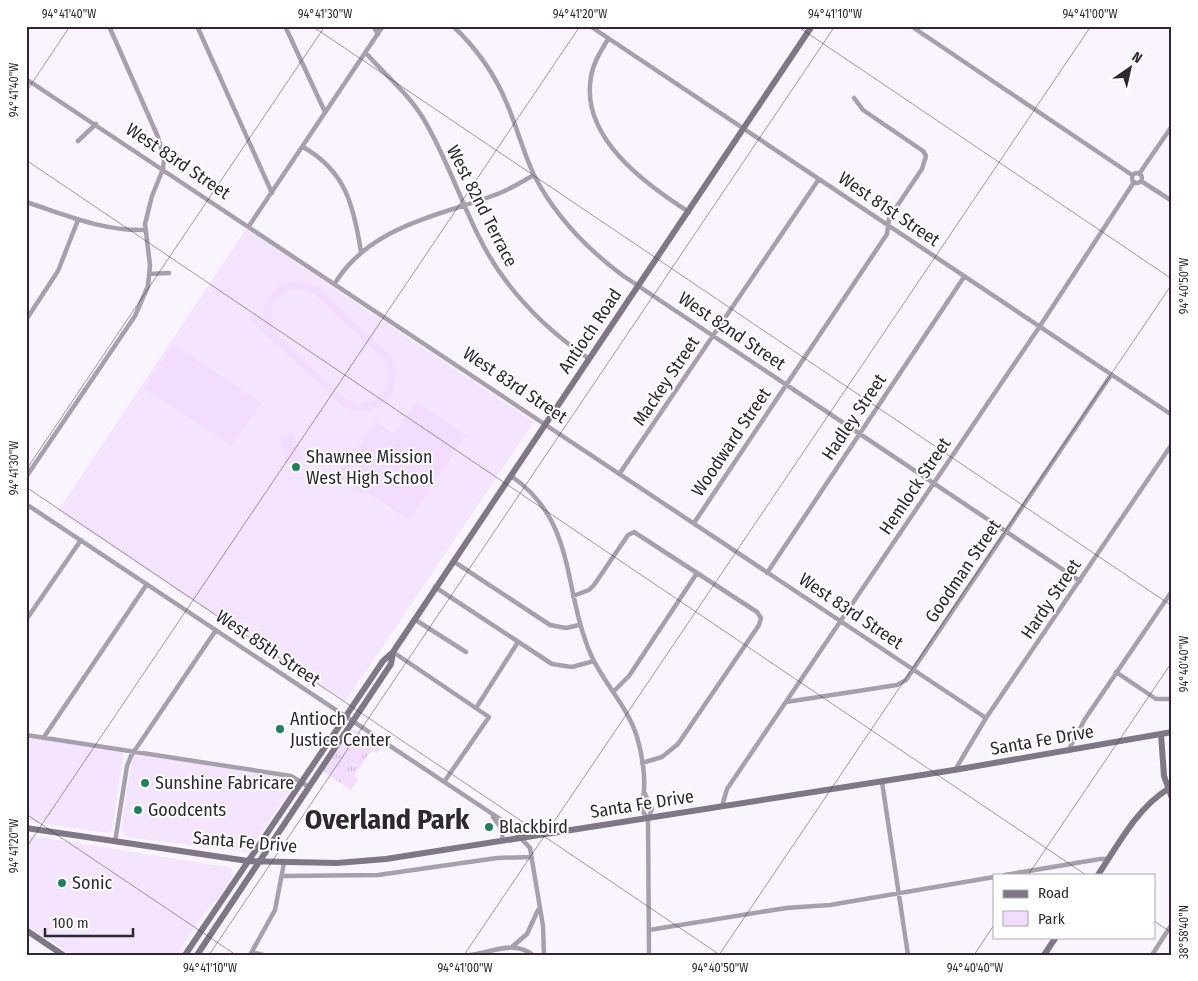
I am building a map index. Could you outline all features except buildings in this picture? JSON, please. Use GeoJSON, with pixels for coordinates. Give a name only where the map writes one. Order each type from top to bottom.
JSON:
{"type":"FeatureCollection","features":[{"type":"Feature","properties":{"kind":"main road","name":"Antioch Road"},"geometry":{"type":"LineString","coordinates":[[185,955],[383,661],[393,652],[812,26]]}},
{"type":"Feature","properties":{"kind":"main road","name":"Antioch Road"},"geometry":{"type":"LineString","coordinates":[[197,955],[353,722],[390,664],[393,652]]}},
{"type":"Feature","properties":{"kind":"main road","name":"Santa Fe Drive"},"geometry":{"type":"LineString","coordinates":[[26,828],[248,861],[337,864],[386,859],[648,819],[882,782],[1172,732]]}},
{"type":"Feature","properties":{"kind":"main road"},"geometry":{"type":"LineString","coordinates":[[1161,734],[1161,757],[1168,789],[1172,798]]}},
{"type":"Feature","properties":{"kind":"main road"},"geometry":{"type":"LineString","coordinates":[[1099,874],[1147,805],[1168,789]]}},
{"type":"Feature","properties":{"kind":"main road"},"geometry":{"type":"LineString","coordinates":[[26,930],[63,955]]}},
{"type":"Feature","properties":{"kind":"main road"},"geometry":{"type":"LineString","coordinates":[[1044,955],[1055,938]]}},
{"type":"Feature","properties":{"kind":"street"},"geometry":{"type":"LineString","coordinates":[[26,477],[135,316],[146,293],[149,274],[145,230],[152,196],[163,169],[163,154],[158,137],[109,26]]}},
{"type":"Feature","properties":{"kind":"street"},"geometry":{"type":"LineString","coordinates":[[197,26],[272,193]]}},
{"type":"Feature","properties":{"kind":"street"},"geometry":{"type":"LineString","coordinates":[[285,26],[325,112]]}},
{"type":"Feature","properties":{"kind":"street"},"geometry":{"type":"LineString","coordinates":[[373,26],[378,34]]}},
{"type":"Feature","properties":{"kind":"street"},"geometry":{"type":"LineString","coordinates":[[249,226],[383,26]]}},
{"type":"Feature","properties":{"kind":"street","name":"West 82nd Street"},"geometry":{"type":"LineString","coordinates":[[453,26],[474,48],[499,85],[534,175],[558,212],[584,243],[605,262],[1080,581]]}},
{"type":"Feature","properties":{"kind":"street","name":"West 81st Street"},"geometry":{"type":"LineString","coordinates":[[590,26],[1172,415]]}},
{"type":"Feature","properties":{"kind":"street"},"geometry":{"type":"LineString","coordinates":[[912,26],[1132,175],[1134,182],[1141,180]]}},
{"type":"Feature","properties":{"kind":"street"},"geometry":{"type":"LineString","coordinates":[[608,39],[594,65],[591,77],[590,100],[596,121],[628,164],[656,190],[689,212]]}},
{"type":"Feature","properties":{"kind":"street","name":"West 82nd Terrace"},"geometry":{"type":"LineString","coordinates":[[366,53],[403,91],[424,119],[480,240],[505,280],[538,319],[589,359]]}},
{"type":"Feature","properties":{"kind":"street","name":"West 83rd Street"},"geometry":{"type":"LineString","coordinates":[[26,79],[336,283],[913,671],[986,718]]}},
{"type":"Feature","properties":{"kind":"street","name":"Woodward Street"},"geometry":{"type":"LineString","coordinates":[[694,522],[887,234],[889,218],[922,169],[926,156],[923,150],[864,110],[854,98]]}},
{"type":"Feature","properties":{"kind":"street"},"geometry":{"type":"LineString","coordinates":[[78,141],[96,124]]}},
{"type":"Feature","properties":{"kind":"street"},"geometry":{"type":"LineString","coordinates":[[1172,126],[1140,174],[1141,180],[1172,201]]}},
{"type":"Feature","properties":{"kind":"street"},"geometry":{"type":"LineString","coordinates":[[303,147],[327,165],[344,187],[354,209],[361,252]]}},
{"type":"Feature","properties":{"kind":"street"},"geometry":{"type":"LineString","coordinates":[[1132,175],[1140,174]]}},
{"type":"Feature","properties":{"kind":"street"},"geometry":{"type":"LineString","coordinates":[[336,283],[361,252],[400,228],[501,192],[534,175]]}},
{"type":"Feature","properties":{"kind":"street","name":"Mackey Street"},"geometry":{"type":"LineString","coordinates":[[620,473],[819,180]]}},
{"type":"Feature","properties":{"kind":"street","name":"Hemlock Street"},"geometry":{"type":"LineString","coordinates":[[722,806],[727,789],[1040,326],[1134,182]]}},
{"type":"Feature","properties":{"kind":"street"},"geometry":{"type":"LineString","coordinates":[[26,202],[111,229],[145,230]]}},
{"type":"Feature","properties":{"kind":"street"},"geometry":{"type":"LineString","coordinates":[[26,320],[58,272],[78,220]]}},
{"type":"Feature","properties":{"kind":"street"},"geometry":{"type":"LineString","coordinates":[[149,274],[170,273]]}},
{"type":"Feature","properties":{"kind":"street","name":"Hadley Street"},"geometry":{"type":"LineString","coordinates":[[767,573],[964,277]]}},
{"type":"Feature","properties":{"kind":"street","name":"Goodman Street"},"geometry":{"type":"LineString","coordinates":[[786,702],[897,686],[906,680],[1111,375]]}},
{"type":"Feature","properties":{"kind":"street","name":"Hardy Street"},"geometry":{"type":"LineString","coordinates":[[954,770],[986,718],[1172,444]]}},
{"type":"Feature","properties":{"kind":"street"},"geometry":{"type":"LineString","coordinates":[[511,476],[534,494],[549,513],[564,553],[579,625],[594,661],[632,722],[642,763],[644,792],[642,809],[648,819],[649,955]]}},
{"type":"Feature","properties":{"kind":"street","name":"West 85th Street"},"geometry":{"type":"LineString","coordinates":[[26,504],[494,817],[505,822],[522,838]]}},
{"type":"Feature","properties":{"kind":"street"},"geometry":{"type":"LineString","coordinates":[[573,596],[588,590],[594,585],[628,535],[634,532],[740,600],[757,612],[761,618],[759,625],[678,744],[662,757],[642,763]]}},
{"type":"Feature","properties":{"kind":"street"},"geometry":{"type":"LineString","coordinates":[[26,620],[80,540]]}},
{"type":"Feature","properties":{"kind":"street"},"geometry":{"type":"LineString","coordinates":[[453,561],[550,625],[566,628],[579,625]]}},
{"type":"Feature","properties":{"kind":"street"},"geometry":{"type":"LineString","coordinates":[[613,692],[629,676],[697,573]]}},
{"type":"Feature","properties":{"kind":"street"},"geometry":{"type":"LineString","coordinates":[[44,737],[147,584]]}},
{"type":"Feature","properties":{"kind":"street"},"geometry":{"type":"LineString","coordinates":[[435,587],[543,659],[562,666],[572,667],[594,661]]}},
{"type":"Feature","properties":{"kind":"street"},"geometry":{"type":"LineString","coordinates":[[1068,751],[1080,726],[1172,591]]}},
{"type":"Feature","properties":{"kind":"street"},"geometry":{"type":"LineString","coordinates":[[414,619],[466,652]]}},
{"type":"Feature","properties":{"kind":"street"},"geometry":{"type":"LineString","coordinates":[[115,842],[127,766],[135,750],[216,630]]}},
{"type":"Feature","properties":{"kind":"street"},"geometry":{"type":"LineString","coordinates":[[476,708],[518,642]]}},
{"type":"Feature","properties":{"kind":"street"},"geometry":{"type":"LineString","coordinates":[[393,652],[489,717],[444,782]]}},
{"type":"Feature","properties":{"kind":"street"},"geometry":{"type":"LineString","coordinates":[[1116,672],[1156,699],[1172,699]]}},
{"type":"Feature","properties":{"kind":"street"},"geometry":{"type":"LineString","coordinates":[[26,735],[135,750],[291,776],[309,787]]}},
{"type":"Feature","properties":{"kind":"street"},"geometry":{"type":"LineString","coordinates":[[882,782],[908,955]]}},
{"type":"Feature","properties":{"kind":"street"},"geometry":{"type":"LineString","coordinates":[[644,792],[652,808],[652,814],[648,819]]}},
{"type":"Feature","properties":{"kind":"street"},"geometry":{"type":"LineString","coordinates":[[494,817],[501,828],[503,841]]}},
{"type":"Feature","properties":{"kind":"street"},"geometry":{"type":"LineString","coordinates":[[522,838],[530,848],[543,926],[544,955]]}},
{"type":"Feature","properties":{"kind":"street"},"geometry":{"type":"LineString","coordinates":[[283,876],[378,875],[498,858],[531,857]]}},
{"type":"Feature","properties":{"kind":"street"},"geometry":{"type":"LineString","coordinates":[[1011,874],[1100,858],[1109,859]]}},
{"type":"Feature","properties":{"kind":"street"},"geometry":{"type":"LineString","coordinates":[[263,955],[251,954],[275,910],[284,863]]}},
{"type":"Feature","properties":{"kind":"street"},"geometry":{"type":"LineString","coordinates":[[649,930],[993,877]]}},
{"type":"Feature","properties":{"kind":"street"},"geometry":{"type":"LineString","coordinates":[[513,946],[527,934],[539,909]]}},
{"type":"Feature","properties":{"kind":"street"},"geometry":{"type":"LineString","coordinates":[[1152,955],[1172,924]]}},
{"type":"Feature","properties":{"kind":"street"},"geometry":{"type":"LineString","coordinates":[[470,955],[513,946],[520,947],[533,955]]}},
{"type":"Feature","properties":{"kind":"shaded area","name":"Shawnee Mission West High School"},"geometry":{"type":"Polygon","coordinates":[[[246,229],[534,422],[345,702],[58,511],[246,229]]]}},
{"type":"Feature","properties":{"kind":"shaded area"},"geometry":{"type":"Polygon","coordinates":[[[26,738],[121,752],[123,758],[112,829],[109,833],[26,821],[26,738]]]}},
{"type":"Feature","properties":{"kind":"shaded area"},"geometry":{"type":"Polygon","coordinates":[[[136,754],[287,777],[293,782],[293,786],[248,852],[126,837],[121,830],[132,758],[136,754]]]}},
{"type":"Feature","properties":{"kind":"shaded area"},"geometry":{"type":"Polygon","coordinates":[[[26,835],[227,867],[232,869],[233,875],[220,896],[203,915],[183,946],[180,955],[72,955],[26,925],[26,835]]]}},
{"type":"Feature","properties":{"kind":"green space"},"geometry":{"type":"Polygon","coordinates":[[[301,281],[320,288],[391,357],[395,369],[395,381],[392,391],[378,407],[368,411],[356,411],[344,407],[249,319],[255,313],[263,320],[269,297],[278,287],[301,281]],[[298,289],[283,294],[278,298],[274,303],[271,317],[275,332],[343,397],[357,404],[376,400],[387,387],[389,376],[387,365],[315,294],[298,289]]]}},
{"type":"Feature","properties":{"kind":"green space"},"geometry":{"type":"Polygon","coordinates":[[[173,344],[261,403],[232,445],[144,389],[173,344]]]}},
{"type":"Feature","properties":{"kind":"green space"},"geometry":{"type":"Polygon","coordinates":[[[416,402],[466,435],[409,520],[367,492],[361,493],[339,478],[338,472],[352,450],[359,447],[375,421],[394,434],[416,402]]]}},
{"type":"Feature","properties":{"kind":"green space"},"geometry":{"type":"Polygon","coordinates":[[[294,433],[302,460],[287,465],[279,437],[294,433]]]}},
{"type":"Feature","properties":{"kind":"green space"},"geometry":{"type":"Polygon","coordinates":[[[352,730],[357,730],[382,747],[377,753],[371,750],[354,776],[358,779],[351,790],[323,771],[352,730]]]}},
{"type":"Feature","properties":{"kind":"place","name":"Shawnee Mission West High School"},"geometry":{"type":"Point","coordinates":[296,467]}},
{"type":"Feature","properties":{"kind":"place","name":"Antioch Justice Center"},"geometry":{"type":"Point","coordinates":[280,729]}},
{"type":"Feature","properties":{"kind":"place","name":"Sunshine Fabricare"},"geometry":{"type":"Point","coordinates":[145,783]}},
{"type":"Feature","properties":{"kind":"place","name":"Goodcents"},"geometry":{"type":"Point","coordinates":[138,810]}},
{"type":"Feature","properties":{"kind":"place","name":"Blackbird"},"geometry":{"type":"Point","coordinates":[489,827]}},
{"type":"Feature","properties":{"kind":"place","name":"Sonic"},"geometry":{"type":"Point","coordinates":[62,883]}},
{"type":"Feature","properties":{"kind":"district","name":"Overland Park"},"geometry":{"type":"Point","coordinates":[387,819]}}]}
